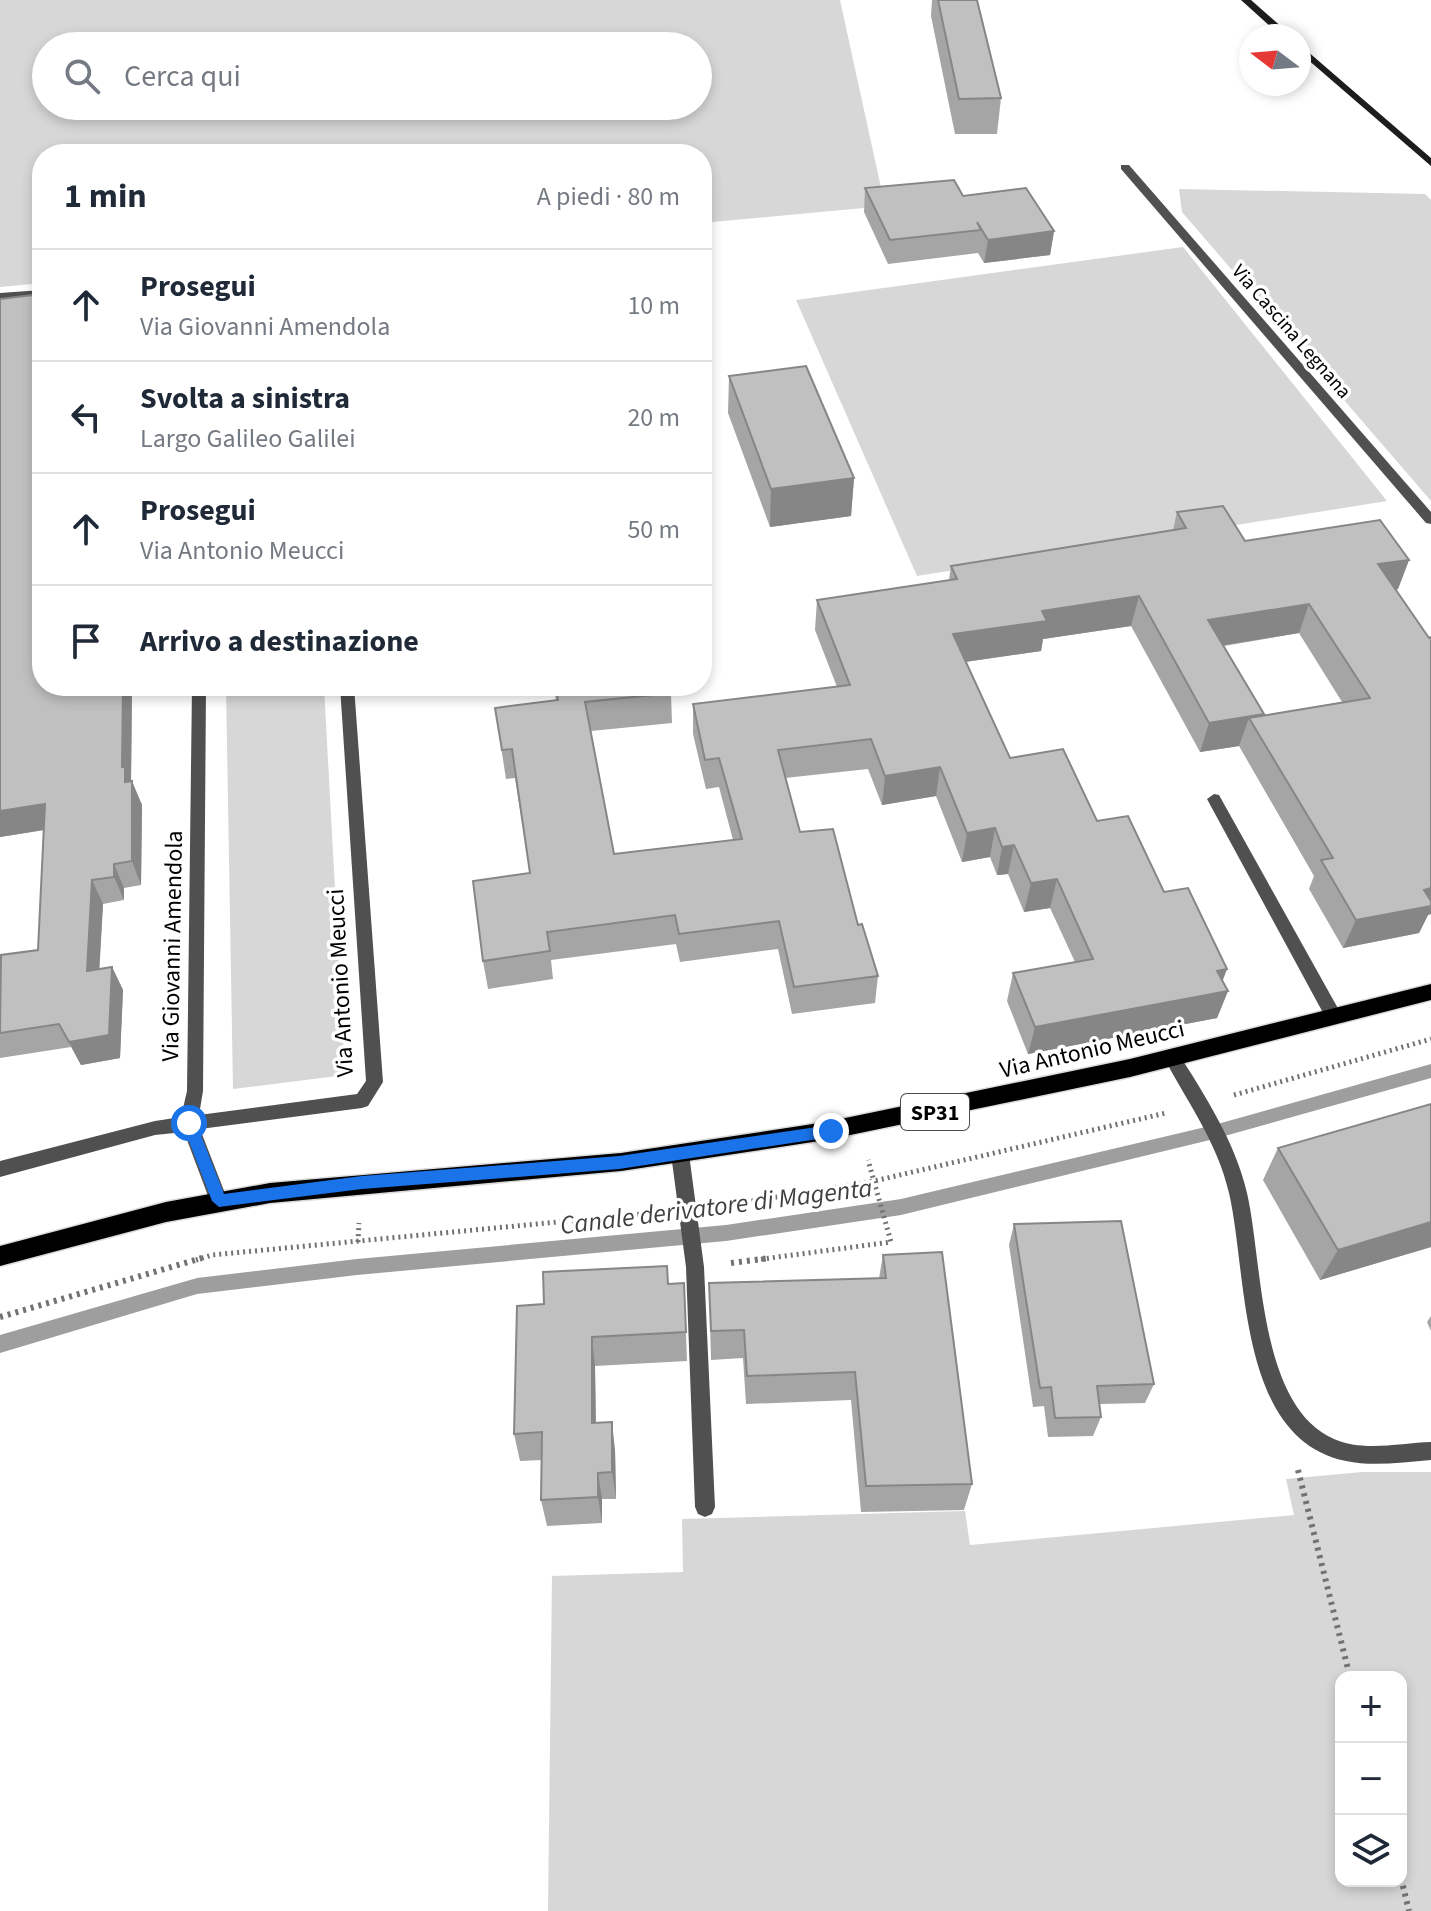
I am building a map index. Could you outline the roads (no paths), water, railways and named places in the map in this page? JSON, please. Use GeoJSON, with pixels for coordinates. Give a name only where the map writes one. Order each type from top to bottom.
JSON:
{"type":"FeatureCollection","features":[{"type":"Feature","properties":{"kind":"main road","name":"Via Antonio Meucci"},"geometry":{"type":"LineString","coordinates":[[219,1201],[362,1183],[619,1163],[831,1131],[964,1106],[1431,992]]}},
{"type":"Feature","properties":{"kind":"main road","name":"SP31"},"geometry":{"type":"LineString","coordinates":[[0,1256],[219,1201]]}},
{"type":"Feature","properties":{"kind":"street"},"geometry":{"type":"LineString","coordinates":[[1246,0],[1273,24]]}},
{"type":"Feature","properties":{"kind":"street"},"geometry":{"type":"LineString","coordinates":[[1311,58],[1431,163]]}},
{"type":"Feature","properties":{"kind":"street","name":"Via Cascina Legnana"},"geometry":{"type":"LineString","coordinates":[[1125,167],[1431,520]]}},
{"type":"Feature","properties":{"kind":"street"},"geometry":{"type":"LineString","coordinates":[[0,296],[32,294]]}},
{"type":"Feature","properties":{"kind":"street","name":"Via Giovanni Amendola"},"geometry":{"type":"LineString","coordinates":[[199,696],[195,1091],[189,1123],[219,1201]]}},
{"type":"Feature","properties":{"kind":"street","name":"Via Antonio Meucci"},"geometry":{"type":"LineString","coordinates":[[0,1169],[155,1128],[362,1101],[375,1082],[348,696]]}},
{"type":"Feature","properties":{"kind":"street"},"geometry":{"type":"LineString","coordinates":[[1214,799],[1334,1017]]}},
{"type":"Feature","properties":{"kind":"street"},"geometry":{"type":"LineString","coordinates":[[1171,1056],[1230,1163],[1243,1214],[1248,1272],[1262,1342],[1281,1399],[1288,1410],[1323,1444],[1359,1454],[1431,1451]]}},
{"type":"Feature","properties":{"kind":"street"},"geometry":{"type":"LineString","coordinates":[[680,1154],[694,1264],[705,1507]]}},
{"type":"Feature","properties":{"kind":"waterway","name":"Canale derivatore di Magenta"},"geometry":{"type":"LineString","coordinates":[[0,1344],[197,1286],[357,1267],[726,1233],[901,1207],[1214,1132],[1431,1071]]}}]}
